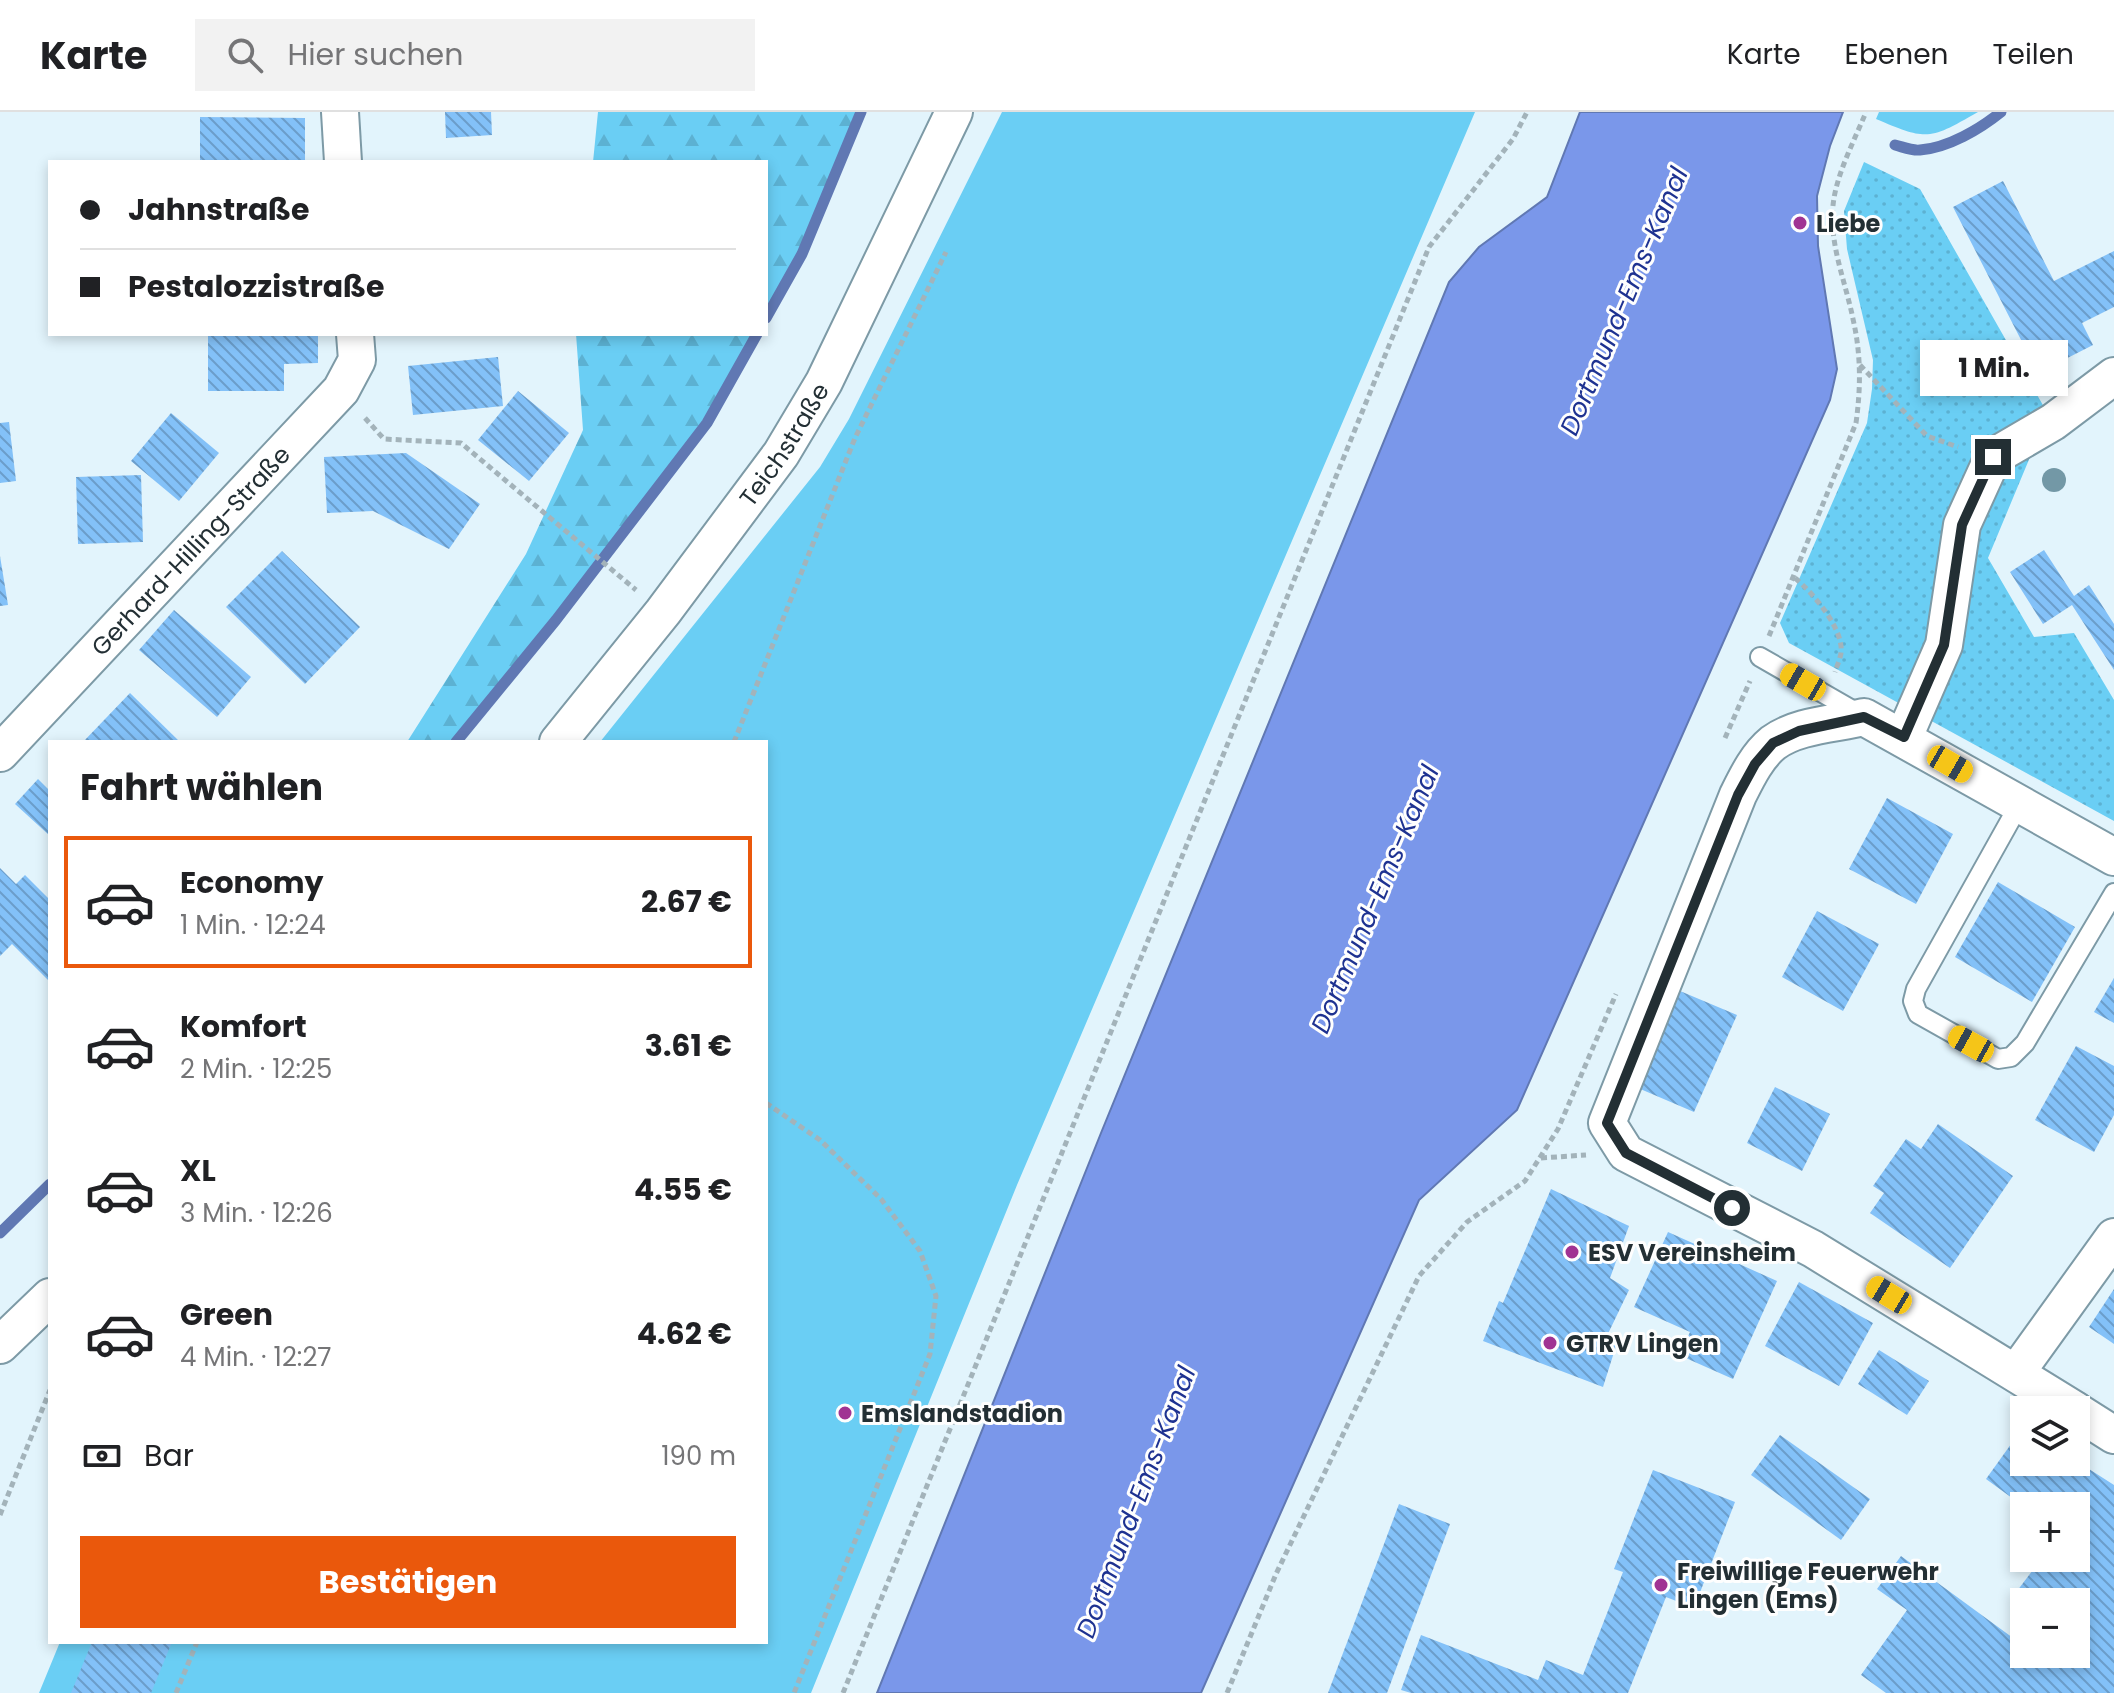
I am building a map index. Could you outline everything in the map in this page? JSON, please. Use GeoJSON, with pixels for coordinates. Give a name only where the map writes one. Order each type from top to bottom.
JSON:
{"type":"FeatureCollection","features":[{"type":"Feature","properties":{"kind":"street"},"geometry":{"type":"LineString","coordinates":[[340,112],[343,160]]}},
{"type":"Feature","properties":{"kind":"street","name":"Teichstraße"},"geometry":{"type":"LineString","coordinates":[[560,740],[663,612],[781,454],[824,382],[954,112]]}},
{"type":"Feature","properties":{"kind":"street","name":"Gerhard-Hilling-Straße"},"geometry":{"type":"LineString","coordinates":[[0,753],[341,390],[357,360],[355,336]]}},
{"type":"Feature","properties":{"kind":"street"},"geometry":{"type":"LineString","coordinates":[[1904,737],[1944,645],[1962,525],[1993,457],[2053,422],[2114,376]]}},
{"type":"Feature","properties":{"kind":"street"},"geometry":{"type":"LineString","coordinates":[[2053,1396],[1813,1249],[1626,1153],[1607,1123],[1738,795],[1755,764],[1773,743],[1799,731],[1864,717],[2114,857]]}},
{"type":"Feature","properties":{"kind":"street"},"geometry":{"type":"LineString","coordinates":[[2016,1373],[2114,1237]]}},
{"type":"Feature","properties":{"kind":"street"},"geometry":{"type":"LineString","coordinates":[[0,1345],[48,1299]]}},
{"type":"Feature","properties":{"kind":"street"},"geometry":{"type":"LineString","coordinates":[[2090,1420],[2114,1435]]}},
{"type":"Feature","properties":{"kind":"lane"},"geometry":{"type":"LineString","coordinates":[[1760,657],[1864,717]]}},
{"type":"Feature","properties":{"kind":"lane"},"geometry":{"type":"LineString","coordinates":[[2020,803],[1916,989],[1913,1001],[1918,1014],[1998,1059],[2011,1057],[2025,1043],[2114,893]]}},
{"type":"Feature","properties":{"kind":"path"},"geometry":{"type":"LineString","coordinates":[[843,1693],[1429,247],[1513,139],[1527,112]]}},
{"type":"Feature","properties":{"kind":"path"},"geometry":{"type":"LineString","coordinates":[[1723,743],[1795,578],[1856,423],[1861,387],[1860,365],[1854,320],[1834,248],[1834,199],[1866,112]]}},
{"type":"Feature","properties":{"kind":"path"},"geometry":{"type":"LineString","coordinates":[[735,740],[855,438],[946,252]]}},
{"type":"Feature","properties":{"kind":"path"},"geometry":{"type":"LineString","coordinates":[[1860,365],[1927,436],[1993,457]]}},
{"type":"Feature","properties":{"kind":"path"},"geometry":{"type":"LineString","coordinates":[[341,390],[384,439],[461,443],[624,580]]}},
{"type":"Feature","properties":{"kind":"path"},"geometry":{"type":"LineString","coordinates":[[1795,578],[1813,592],[1829,615],[1842,651],[1825,695]]}},
{"type":"Feature","properties":{"kind":"path"},"geometry":{"type":"LineString","coordinates":[[1227,1693],[1276,1574],[1419,1276],[1467,1222],[1525,1181],[1558,1129],[1619,986]]}},
{"type":"Feature","properties":{"kind":"path"},"geometry":{"type":"LineString","coordinates":[[768,1104],[820,1140],[881,1199],[920,1251],[936,1296],[930,1354],[794,1693]]}},
{"type":"Feature","properties":{"kind":"path"},"geometry":{"type":"LineString","coordinates":[[0,1515],[48,1395]]}},
{"type":"Feature","properties":{"kind":"path"},"geometry":{"type":"LineString","coordinates":[[176,1693],[196,1644]]}},
{"type":"Feature","properties":{"kind":"green space"},"geometry":{"type":"Polygon","coordinates":[[[598,112],[859,112],[801,253],[768,311],[768,160],[593,160],[598,112]]]}},
{"type":"Feature","properties":{"kind":"green space"},"geometry":{"type":"Polygon","coordinates":[[[1002,112],[1475,112],[1017,1185],[811,1693],[39,1693],[59,1644],[768,1644],[768,740],[602,740],[820,467],[849,419],[1002,112]]]}},
{"type":"Feature","properties":{"kind":"green space"},"geometry":{"type":"Polygon","coordinates":[[[1879,112],[1978,112],[1949,128],[1918,134],[1876,119],[1879,112]]]}},
{"type":"Feature","properties":{"kind":"green space"},"geometry":{"type":"Polygon","coordinates":[[[1864,162],[1920,189],[2048,414],[1988,558],[2034,637],[2074,633],[2114,700],[2114,821],[1789,643],[1780,623],[1867,423],[1873,360],[1847,249],[1844,211],[1864,162]]]}},
{"type":"Feature","properties":{"kind":"green space"},"geometry":{"type":"Polygon","coordinates":[[[576,336],[754,336],[706,422],[554,620],[455,740],[408,740],[526,554],[583,430],[576,336]]]}},
{"type":"Feature","properties":{"kind":"water","name":"Dortmund-Ems-Kanal"},"geometry":{"type":"Polygon","coordinates":[[[1580,112],[1843,112],[1817,196],[1818,246],[1837,369],[1830,400],[1517,1110],[1419,1200],[1201,1693],[877,1693],[1101,1133],[1449,282],[1479,247],[1547,197],[1580,112]]]}},
{"type":"Feature","properties":{"kind":"building"},"geometry":{"type":"Polygon","coordinates":[[[445,112],[491,112],[492,135],[446,138],[445,112]]]}},
{"type":"Feature","properties":{"kind":"building"},"geometry":{"type":"Polygon","coordinates":[[[200,117],[305,118],[305,160],[200,160],[200,117]]]}},
{"type":"Feature","properties":{"kind":"building"},"geometry":{"type":"Polygon","coordinates":[[[2003,181],[2054,281],[2114,251],[2114,307],[2082,323],[2093,345],[2038,373],[1953,207],[2003,181]]]}},
{"type":"Feature","properties":{"kind":"building"},"geometry":{"type":"Polygon","coordinates":[[[208,336],[318,336],[318,363],[284,364],[284,391],[208,391],[208,336]]]}},
{"type":"Feature","properties":{"kind":"building"},"geometry":{"type":"Polygon","coordinates":[[[498,357],[503,406],[413,415],[408,366],[498,357]]]}},
{"type":"Feature","properties":{"kind":"building"},"geometry":{"type":"Polygon","coordinates":[[[518,391],[569,433],[529,481],[478,440],[518,391]]]}},
{"type":"Feature","properties":{"kind":"building"},"geometry":{"type":"Polygon","coordinates":[[[171,413],[219,453],[179,501],[131,461],[171,413]]]}},
{"type":"Feature","properties":{"kind":"building"},"geometry":{"type":"Polygon","coordinates":[[[9,422],[16,481],[0,483],[0,423],[9,422]]]}},
{"type":"Feature","properties":{"kind":"building"},"geometry":{"type":"Polygon","coordinates":[[[406,453],[480,504],[449,549],[373,511],[327,513],[324,457],[406,453]]]}},
{"type":"Feature","properties":{"kind":"building"},"geometry":{"type":"Polygon","coordinates":[[[141,475],[143,542],[78,544],[76,477],[141,475]]]}},
{"type":"Feature","properties":{"kind":"building"},"geometry":{"type":"Polygon","coordinates":[[[2044,550],[2074,596],[2089,585],[2114,624],[2114,670],[2072,605],[2043,624],[2010,572],[2044,550]]]}},
{"type":"Feature","properties":{"kind":"building"},"geometry":{"type":"Polygon","coordinates":[[[282,551],[360,627],[305,684],[226,607],[282,551]]]}},
{"type":"Feature","properties":{"kind":"building"},"geometry":{"type":"Polygon","coordinates":[[[0,556],[8,605],[0,606],[0,556]]]}},
{"type":"Feature","properties":{"kind":"building"},"geometry":{"type":"Polygon","coordinates":[[[174,610],[251,677],[217,717],[139,650],[174,610]]]}},
{"type":"Feature","properties":{"kind":"building"},"geometry":{"type":"Polygon","coordinates":[[[130,693],[178,740],[85,740],[130,693]]]}},
{"type":"Feature","properties":{"kind":"building"},"geometry":{"type":"Polygon","coordinates":[[[38,779],[48,789],[48,834],[15,804],[38,779]]]}},
{"type":"Feature","properties":{"kind":"building"},"geometry":{"type":"Polygon","coordinates":[[[1887,798],[1953,834],[1916,904],[1849,869],[1887,798]]]}},
{"type":"Feature","properties":{"kind":"building"},"geometry":{"type":"Polygon","coordinates":[[[0,868],[16,884],[25,875],[48,898],[48,980],[12,944],[0,956],[0,868]]]}},
{"type":"Feature","properties":{"kind":"building"},"geometry":{"type":"Polygon","coordinates":[[[1998,882],[2075,927],[2032,1002],[1955,957],[1998,882]]]}},
{"type":"Feature","properties":{"kind":"building"},"geometry":{"type":"Polygon","coordinates":[[[1817,911],[1879,944],[1843,1011],[1782,977],[1817,911]]]}},
{"type":"Feature","properties":{"kind":"building"},"geometry":{"type":"Polygon","coordinates":[[[2114,978],[2114,1023],[2094,1012],[2114,978]]]}},
{"type":"Feature","properties":{"kind":"building"},"geometry":{"type":"Polygon","coordinates":[[[1680,991],[1737,1015],[1694,1112],[1638,1088],[1680,991]]]}},
{"type":"Feature","properties":{"kind":"building"},"geometry":{"type":"Polygon","coordinates":[[[2076,1046],[2114,1066],[2114,1115],[2094,1152],[2035,1120],[2076,1046]]]}},
{"type":"Feature","properties":{"kind":"building"},"geometry":{"type":"Polygon","coordinates":[[[1775,1087],[1830,1114],[1802,1171],[1747,1143],[1775,1087]]]}},
{"type":"Feature","properties":{"kind":"building"},"geometry":{"type":"Polygon","coordinates":[[[1938,1124],[2013,1176],[1950,1268],[1870,1213],[1884,1193],[1873,1186],[1906,1139],[1921,1149],[1938,1124]]]}},
{"type":"Feature","properties":{"kind":"building","name":"ESV Vereinsheim"},"geometry":{"type":"Polygon","coordinates":[[[1551,1189],[1629,1226],[1610,1278],[1629,1290],[1605,1340],[1616,1346],[1603,1387],[1483,1341],[1499,1301],[1503,1303],[1551,1189]]]}},
{"type":"Feature","properties":{"kind":"building"},"geometry":{"type":"Polygon","coordinates":[[[1668,1232],[1777,1281],[1733,1379],[1679,1355],[1690,1332],[1634,1307],[1668,1232]]]}},
{"type":"Feature","properties":{"kind":"building"},"geometry":{"type":"Polygon","coordinates":[[[1799,1282],[1873,1323],[1839,1386],[1765,1346],[1799,1282]]]}},
{"type":"Feature","properties":{"kind":"building"},"geometry":{"type":"Polygon","coordinates":[[[2114,1289],[2114,1344],[2089,1327],[2114,1289]]]}},
{"type":"Feature","properties":{"kind":"building"},"geometry":{"type":"Polygon","coordinates":[[[1879,1350],[1929,1381],[1907,1415],[1858,1384],[1879,1350]]]}},
{"type":"Feature","properties":{"kind":"building"},"geometry":{"type":"Polygon","coordinates":[[[1780,1435],[1870,1499],[1841,1540],[1751,1475],[1780,1435]]]}},
{"type":"Feature","properties":{"kind":"building"},"geometry":{"type":"Polygon","coordinates":[[[2010,1446],[2010,1476],[2090,1476],[2090,1470],[2114,1485],[2114,1693],[1886,1693],[1861,1675],[1907,1610],[1877,1589],[1901,1556],[2010,1636],[2010,1668],[2090,1668],[2090,1588],[2019,1588],[2031,1572],[2090,1572],[2090,1492],[2010,1492],[2010,1497],[1986,1479],[2010,1446]]]}},
{"type":"Feature","properties":{"kind":"building","name":"Freiwillige Feuerwehr Lingen (Ems)"},"geometry":{"type":"Polygon","coordinates":[[[1653,1470],[1735,1502],[1694,1608],[1666,1597],[1628,1693],[1411,1693],[1401,1690],[1421,1635],[1538,1680],[1546,1660],[1583,1675],[1623,1572],[1614,1569],[1653,1470]]]}},
{"type":"Feature","properties":{"kind":"building"},"geometry":{"type":"Polygon","coordinates":[[[1399,1504],[1450,1524],[1387,1693],[1328,1693],[1399,1504]]]}},
{"type":"Feature","properties":{"kind":"building"},"geometry":{"type":"Polygon","coordinates":[[[91,1644],[171,1644],[151,1693],[71,1693],[91,1644]]]}},
{"type":"Feature","properties":{"kind":"waterway"},"geometry":{"type":"LineString","coordinates":[[768,314],[802,254],[861,112]]}},
{"type":"Feature","properties":{"kind":"waterway"},"geometry":{"type":"LineString","coordinates":[[1895,145],[1917,150],[1942,146],[1974,131],[2001,112]]}},
{"type":"Feature","properties":{"kind":"waterway"},"geometry":{"type":"LineString","coordinates":[[458,740],[556,620],[707,423],[756,336]]}},
{"type":"Feature","properties":{"kind":"waterway"},"geometry":{"type":"LineString","coordinates":[[0,1233],[48,1186]]}},
{"type":"Feature","properties":{"kind":"place","name":"Liebe"},"geometry":{"type":"Point","coordinates":[1800,223]}},
{"type":"Feature","properties":{"kind":"place","name":"ESV Vereinsheim"},"geometry":{"type":"Point","coordinates":[1572,1252]}},
{"type":"Feature","properties":{"kind":"place","name":"GTRV Lingen"},"geometry":{"type":"Point","coordinates":[1550,1343]}},
{"type":"Feature","properties":{"kind":"place","name":"Emslandstadion"},"geometry":{"type":"Point","coordinates":[845,1413]}},
{"type":"Feature","properties":{"kind":"place","name":"Freiwillige Feuerwehr Lingen (Ems)"},"geometry":{"type":"Point","coordinates":[1661,1585]}},
{"type":"Feature","properties":{"kind":"route"},"geometry":{"type":"LineString","coordinates":[[1732,1208],[1626,1153],[1607,1123],[1738,795],[1755,764],[1773,743],[1799,731],[1864,717],[1904,737],[1944,645],[1962,525],[1993,457]]}}]}
